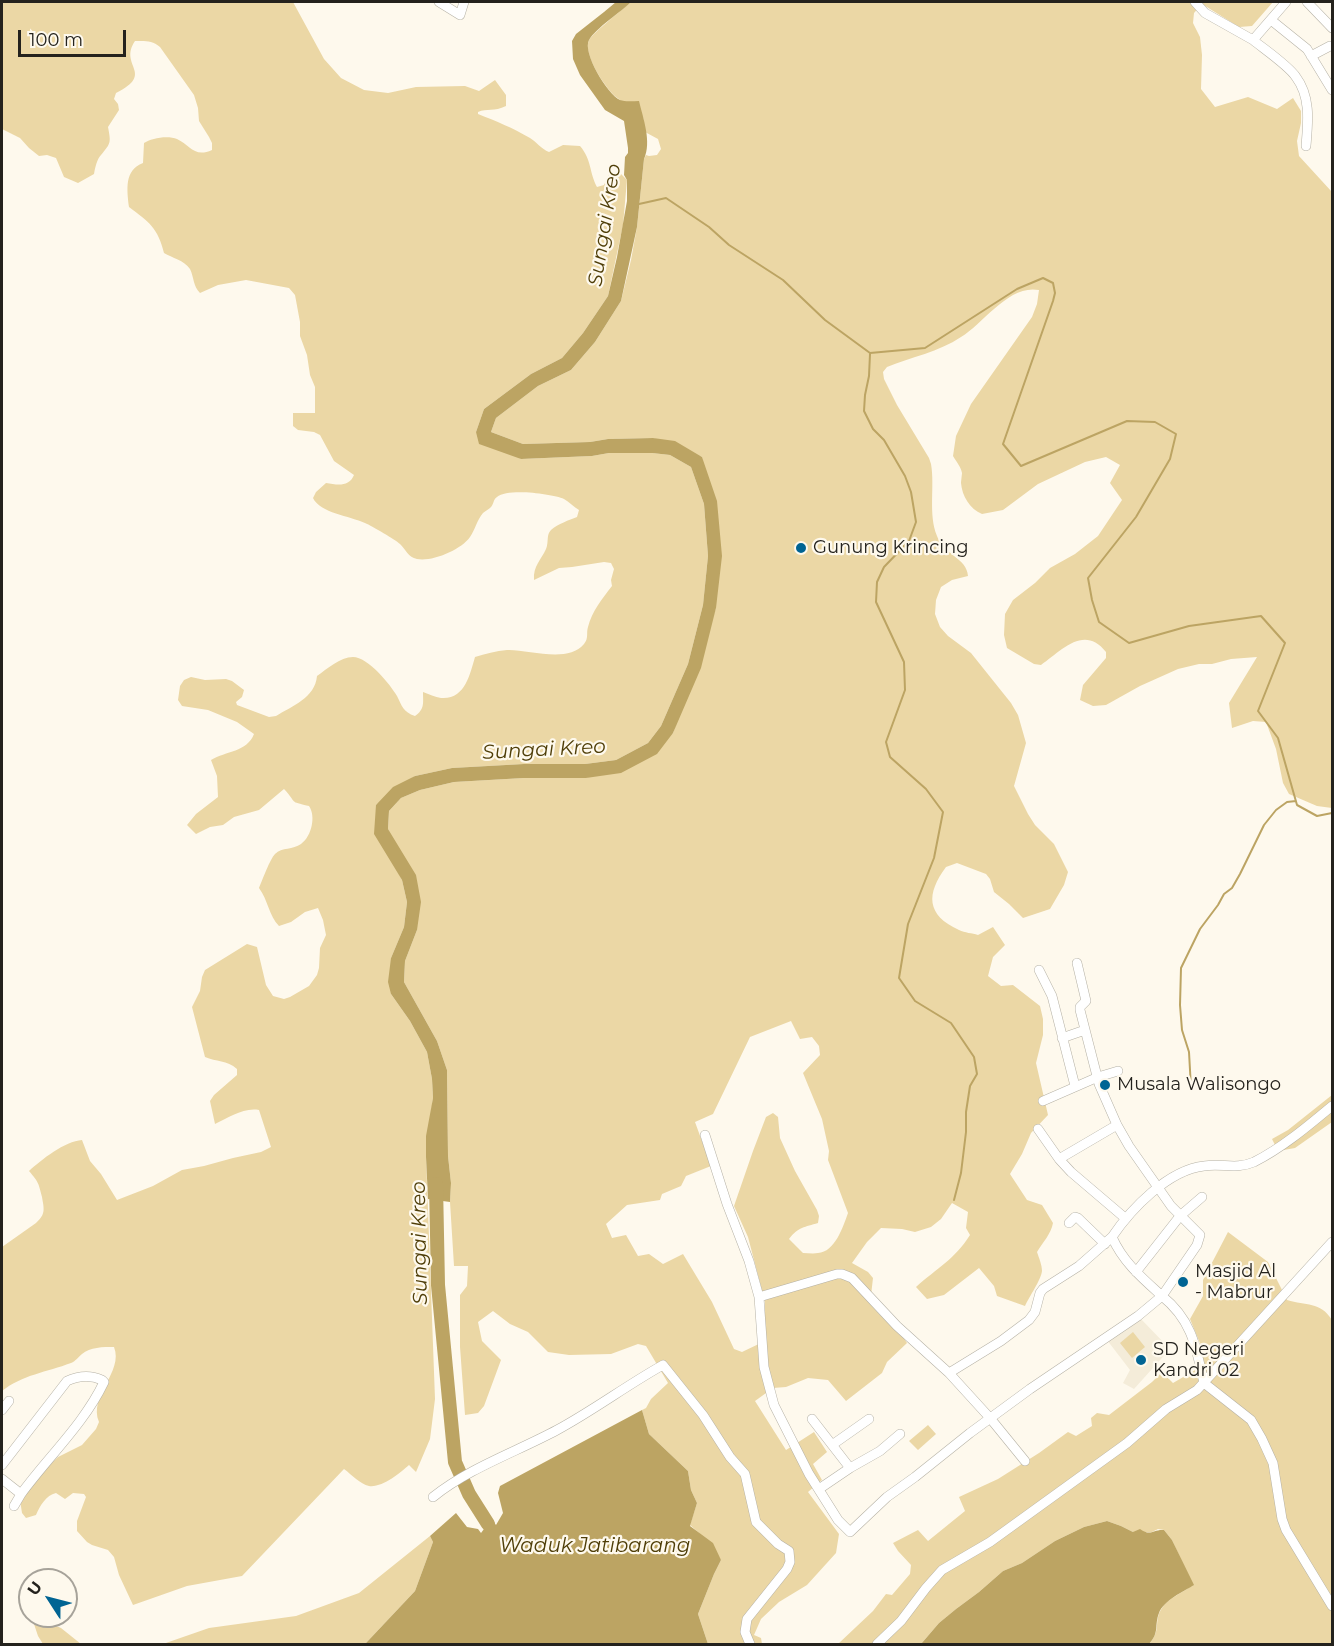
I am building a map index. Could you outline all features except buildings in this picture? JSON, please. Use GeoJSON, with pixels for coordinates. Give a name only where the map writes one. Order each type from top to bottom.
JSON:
{"type":"FeatureCollection","features":[{"type":"Feature","properties":{"kind":"street"},"geometry":{"type":"LineString","coordinates":[[439,2],[459,15],[464,2]]}},
{"type":"Feature","properties":{"kind":"street"},"geometry":{"type":"LineString","coordinates":[[1195,2],[1205,13],[1252,40],[1297,77],[1307,107],[1306,146]]}},
{"type":"Feature","properties":{"kind":"street"},"geometry":{"type":"LineString","coordinates":[[1252,40],[1286,2]]}},
{"type":"Feature","properties":{"kind":"street"},"geometry":{"type":"LineString","coordinates":[[1307,2],[1332,28]]}},
{"type":"Feature","properties":{"kind":"street"},"geometry":{"type":"LineString","coordinates":[[1271,20],[1307,49],[1332,90]]}},
{"type":"Feature","properties":{"kind":"street"},"geometry":{"type":"LineString","coordinates":[[1311,56],[1330,46]]}},
{"type":"Feature","properties":{"kind":"street"},"geometry":{"type":"LineString","coordinates":[[705,1135],[726,1204],[749,1261],[759,1297],[764,1367],[774,1405],[809,1474],[838,1520],[850,1532],[887,1497],[990,1418],[1138,1316],[1162,1296],[1200,1240],[1200,1235],[1180,1216],[1157,1187],[1117,1125],[1098,1077],[1080,1010],[1086,1001],[1077,963]]}},
{"type":"Feature","properties":{"kind":"street"},"geometry":{"type":"LineString","coordinates":[[1039,970],[1052,996],[1075,1086]]}},
{"type":"Feature","properties":{"kind":"street"},"geometry":{"type":"LineString","coordinates":[[1062,1038],[1085,1030]]}},
{"type":"Feature","properties":{"kind":"street"},"geometry":{"type":"LineString","coordinates":[[1043,1101],[1075,1086],[1118,1071]]}},
{"type":"Feature","properties":{"kind":"street"},"geometry":{"type":"LineString","coordinates":[[949,1373],[1001,1341],[1029,1320],[1035,1312],[1040,1293],[1079,1266],[1109,1241],[1125,1218],[1157,1187],[1184,1172],[1203,1166],[1234,1167],[1254,1161],[1287,1141],[1332,1106]]}},
{"type":"Feature","properties":{"kind":"street"},"geometry":{"type":"LineString","coordinates":[[1059,1159],[1117,1125]]}},
{"type":"Feature","properties":{"kind":"street"},"geometry":{"type":"LineString","coordinates":[[1038,1129],[1071,1172],[1125,1218]]}},
{"type":"Feature","properties":{"kind":"street"},"geometry":{"type":"LineString","coordinates":[[1136,1272],[1180,1216],[1202,1197]]}},
{"type":"Feature","properties":{"kind":"street"},"geometry":{"type":"LineString","coordinates":[[1069,1223],[1075,1217],[1078,1218],[1109,1241],[1136,1272],[1173,1304],[1184,1317],[1194,1340],[1204,1383],[1251,1420],[1257,1430],[1273,1463],[1282,1519],[1286,1530],[1332,1606]]}},
{"type":"Feature","properties":{"kind":"street"},"geometry":{"type":"LineString","coordinates":[[876,1644],[901,1621],[942,1570],[990,1542],[1127,1443],[1166,1409],[1197,1390],[1332,1242]]}},
{"type":"Feature","properties":{"kind":"street"},"geometry":{"type":"LineString","coordinates":[[759,1297],[837,1274],[848,1275],[869,1294],[897,1326],[949,1373],[1025,1461]]}},
{"type":"Feature","properties":{"kind":"street"},"geometry":{"type":"LineString","coordinates":[[433,1497],[446,1487],[558,1429],[663,1365],[703,1415],[730,1457],[745,1474],[756,1522],[778,1544],[789,1551],[790,1562],[787,1569],[747,1619],[745,1632],[750,1644]]}},
{"type":"Feature","properties":{"kind":"street"},"geometry":{"type":"LineString","coordinates":[[2,1465],[67,1381],[86,1377],[98,1378],[104,1382],[81,1420],[21,1494],[14,1506]]}},
{"type":"Feature","properties":{"kind":"street"},"geometry":{"type":"LineString","coordinates":[[2,1410],[9,1401]]}},
{"type":"Feature","properties":{"kind":"street"},"geometry":{"type":"LineString","coordinates":[[812,1419],[850,1468]]}},
{"type":"Feature","properties":{"kind":"street"},"geometry":{"type":"LineString","coordinates":[[832,1445],[869,1419]]}},
{"type":"Feature","properties":{"kind":"street"},"geometry":{"type":"LineString","coordinates":[[819,1489],[880,1451],[900,1434]]}},
{"type":"Feature","properties":{"kind":"street"},"geometry":{"type":"LineString","coordinates":[[2,1479],[21,1494]]}},
{"type":"Feature","properties":{"kind":"shaded area"},"geometry":{"type":"Polygon","coordinates":[[[2,2],[293,2],[324,59],[341,78],[364,90],[388,93],[416,87],[465,86],[479,91],[495,80],[506,95],[506,106],[481,111],[478,114],[524,134],[549,152],[563,145],[580,146],[587,156],[597,187],[604,185],[609,174],[619,172],[627,180],[623,225],[608,296],[583,333],[562,358],[531,374],[484,409],[476,432],[521,459],[592,456],[609,453],[670,455],[691,467],[704,504],[708,556],[703,605],[688,664],[661,726],[648,743],[616,760],[585,764],[524,764],[452,768],[415,776],[376,805],[402,880],[407,902],[404,927],[391,958],[391,994],[410,1021],[427,1052],[432,1079],[433,1098],[426,1156],[435,1399],[430,1439],[416,1472],[409,1465],[385,1482],[369,1486],[344,1469],[242,1576],[187,1586],[133,1605],[119,1575],[114,1557],[108,1550],[87,1542],[77,1531],[77,1521],[86,1497],[84,1494],[73,1493],[65,1499],[56,1493],[52,1494],[46,1498],[36,1515],[26,1518],[22,1513],[20,1500],[41,1473],[58,1457],[82,1445],[96,1429],[99,1422],[98,1403],[111,1375],[116,1356],[114,1347],[93,1349],[71,1363],[26,1377],[2,1391],[2,1247],[36,1223],[43,1214],[39,1185],[29,1171],[61,1147],[75,1141],[82,1140],[90,1161],[117,1200],[153,1186],[182,1170],[261,1152],[271,1147],[259,1110],[242,1112],[215,1124],[210,1101],[237,1075],[237,1069],[229,1064],[205,1057],[192,1007],[200,991],[205,970],[247,944],[257,947],[266,985],[273,996],[284,999],[290,997],[309,986],[317,975],[320,948],[326,935],[318,908],[305,912],[291,922],[279,926],[259,888],[275,854],[281,850],[298,846],[308,836],[312,820],[309,806],[294,801],[284,789],[259,810],[234,817],[223,825],[210,827],[196,834],[187,825],[196,814],[218,797],[217,776],[211,760],[241,748],[251,740],[254,734],[237,722],[208,710],[182,706],[178,700],[180,686],[184,680],[191,677],[205,680],[226,679],[244,690],[242,697],[236,702],[237,705],[269,717],[276,716],[307,696],[317,676],[339,661],[353,657],[365,661],[378,672],[394,691],[403,708],[415,716],[422,708],[423,692],[441,698],[456,695],[465,685],[475,657],[507,650],[558,654],[577,650],[586,642],[592,616],[612,586],[614,569],[611,563],[604,562],[559,568],[534,580],[538,563],[546,549],[549,532],[560,524],[577,517],[579,510],[558,497],[530,493],[503,494],[496,498],[491,507],[483,513],[466,542],[446,554],[430,559],[411,557],[398,542],[384,533],[359,521],[329,511],[317,503],[313,498],[326,483],[339,485],[346,483],[354,475],[334,461],[320,435],[298,430],[293,426],[293,413],[315,413],[315,387],[300,336],[295,295],[289,288],[246,280],[218,285],[200,293],[190,269],[181,261],[164,253],[156,231],[129,207],[128,181],[133,170],[143,163],[144,143],[155,138],[169,137],[177,139],[196,152],[212,150],[212,143],[199,121],[194,95],[160,47],[151,42],[135,41],[130,57],[135,74],[128,86],[116,93],[114,99],[119,110],[108,127],[109,143],[98,159],[94,174],[78,183],[64,177],[56,158],[47,155],[39,156],[20,138],[2,129],[2,2]]]}},
{"type":"Feature","properties":{"kind":"shaded area"},"geometry":{"type":"Polygon","coordinates":[[[631,2],[1273,2],[1252,26],[1239,27],[1202,4],[1194,13],[1193,23],[1200,37],[1202,55],[1201,89],[1215,107],[1248,97],[1277,109],[1293,98],[1301,111],[1297,141],[1299,156],[1332,192],[1332,808],[1317,806],[1289,794],[1283,783],[1276,749],[1266,722],[1253,721],[1232,728],[1229,703],[1257,657],[1231,659],[1178,669],[1106,705],[1093,706],[1080,700],[1083,685],[1106,658],[1106,652],[1098,644],[1089,640],[1081,640],[1065,647],[1041,665],[1034,664],[1007,648],[1004,635],[1005,614],[1013,600],[1050,568],[1075,554],[1098,536],[1122,500],[1110,483],[1120,465],[1106,457],[1085,462],[1038,484],[1003,510],[982,514],[967,502],[963,493],[962,473],[953,456],[956,436],[971,404],[1032,317],[1039,290],[1017,293],[997,306],[970,331],[952,342],[887,367],[883,372],[884,379],[897,405],[931,464],[932,510],[937,536],[945,548],[960,560],[967,570],[968,576],[952,580],[941,587],[936,600],[935,614],[940,627],[971,653],[1018,715],[1026,743],[1014,786],[1035,825],[1054,844],[1068,872],[1064,885],[1050,909],[1023,918],[994,892],[986,874],[957,863],[946,867],[939,877],[933,895],[935,911],[940,918],[959,930],[978,935],[993,927],[1005,945],[993,957],[988,976],[1001,986],[1013,985],[1040,1006],[1043,1035],[1036,1063],[1048,1115],[1031,1133],[1010,1174],[1027,1200],[1042,1205],[1053,1223],[1049,1234],[1037,1252],[1042,1271],[1025,1306],[997,1296],[994,1286],[979,1268],[944,1295],[927,1299],[916,1287],[951,1257],[970,1235],[966,1228],[968,1212],[952,1203],[941,1219],[931,1227],[915,1232],[881,1228],[867,1242],[852,1263],[868,1272],[873,1278],[870,1304],[897,1328],[907,1343],[887,1362],[882,1373],[846,1401],[828,1380],[808,1378],[786,1387],[773,1388],[755,1401],[786,1450],[814,1432],[827,1452],[813,1464],[822,1480],[808,1492],[839,1534],[836,1553],[807,1585],[779,1602],[761,1619],[754,1635],[761,1638],[762,1644],[708,1644],[698,1614],[721,1560],[690,1525],[697,1503],[691,1490],[688,1471],[649,1434],[642,1410],[668,1383],[646,1346],[638,1344],[611,1354],[569,1355],[548,1352],[528,1332],[510,1324],[493,1311],[478,1322],[482,1341],[501,1360],[484,1406],[478,1413],[465,1415],[460,1347],[460,1295],[467,1286],[468,1266],[454,1266],[448,1156],[447,1070],[437,1041],[404,982],[405,961],[417,930],[388,829],[389,811],[401,798],[420,790],[454,782],[524,778],[586,778],[673,733],[716,608],[702,457],[653,438],[523,444],[491,432],[496,418],[538,386],[571,370],[595,342],[621,301],[637,227],[644,159],[646,155],[657,155],[661,149],[658,139],[645,132],[643,117],[616,97],[607,87],[592,62],[588,46],[592,36],[631,2]],[[791,1021],[750,1037],[713,1114],[695,1122],[711,1166],[686,1176],[681,1186],[662,1194],[660,1200],[627,1205],[606,1224],[612,1238],[626,1235],[638,1256],[649,1254],[663,1264],[683,1254],[712,1302],[734,1349],[742,1352],[765,1341],[765,1302],[748,1237],[734,1206],[766,1117],[773,1113],[778,1117],[780,1138],[819,1216],[818,1223],[799,1230],[789,1239],[803,1253],[824,1252],[838,1238],[848,1213],[828,1160],[829,1151],[822,1119],[803,1073],[820,1055],[819,1046],[812,1037],[800,1039],[791,1021]]]}},
{"type":"Feature","properties":{"kind":"shaded area"},"geometry":{"type":"Polygon","coordinates":[[[1332,1095],[1332,1122],[1295,1148],[1278,1151],[1272,1139],[1288,1130],[1332,1095]]]}},
{"type":"Feature","properties":{"kind":"shaded area"},"geometry":{"type":"Polygon","coordinates":[[[1228,1232],[1268,1262],[1287,1300],[1317,1307],[1332,1320],[1332,1644],[1149,1644],[1155,1634],[1162,1608],[1172,1598],[1193,1585],[1172,1540],[1164,1530],[1133,1532],[1107,1521],[1084,1527],[1055,1541],[1022,1563],[1003,1571],[939,1623],[921,1644],[838,1644],[873,1611],[886,1594],[892,1595],[910,1574],[911,1565],[893,1543],[918,1530],[928,1541],[965,1511],[959,1497],[998,1479],[1068,1432],[1076,1436],[1092,1426],[1091,1418],[1097,1413],[1109,1415],[1162,1372],[1173,1383],[1197,1369],[1204,1353],[1190,1319],[1203,1296],[1203,1280],[1228,1232]]]}},
{"type":"Feature","properties":{"kind":"shaded area","name":"SD Negeri Kandri 02"},"geometry":{"type":"Polygon","coordinates":[[[1139,1317],[1170,1349],[1134,1389],[1123,1383],[1130,1370],[1107,1340],[1139,1317]]]}},
{"type":"Feature","properties":{"kind":"shaded area"},"geometry":{"type":"Polygon","coordinates":[[[1133,1332],[1145,1347],[1132,1358],[1120,1343],[1133,1332]]]}},
{"type":"Feature","properties":{"kind":"shaded area"},"geometry":{"type":"Polygon","coordinates":[[[928,1425],[936,1434],[918,1450],[909,1441],[928,1425]]]}},
{"type":"Feature","properties":{"kind":"shaded area"},"geometry":{"type":"Polygon","coordinates":[[[430,1536],[433,1542],[415,1591],[366,1643],[163,1644],[209,1628],[296,1616],[359,1593],[430,1536]]]}},
{"type":"Feature","properties":{"kind":"shaded area"},"geometry":{"type":"Polygon","coordinates":[[[35,1628],[61,1628],[81,1644],[43,1644],[35,1628]]]}},
{"type":"Feature","properties":{"kind":"water"},"geometry":{"type":"Polygon","coordinates":[[[616,2],[631,2],[597,30],[589,40],[588,46],[592,63],[609,90],[620,100],[639,101],[646,130],[647,145],[637,227],[621,301],[595,342],[571,370],[538,386],[496,418],[491,432],[523,444],[653,438],[675,441],[702,457],[717,501],[722,556],[716,608],[701,668],[673,733],[657,754],[621,773],[586,778],[524,778],[454,782],[420,790],[401,798],[389,811],[388,829],[416,875],[421,902],[417,930],[405,961],[404,982],[437,1041],[447,1070],[450,1202],[428,1199],[426,1136],[433,1098],[432,1079],[427,1052],[410,1021],[391,994],[388,982],[391,958],[404,927],[407,902],[402,880],[374,834],[376,805],[393,787],[415,776],[452,768],[524,764],[585,764],[616,760],[648,743],[661,726],[688,664],[703,605],[708,556],[704,504],[691,467],[670,455],[652,453],[609,453],[592,456],[521,459],[479,444],[476,432],[484,409],[531,374],[562,358],[583,333],[608,296],[627,201],[627,180],[624,175],[628,148],[624,121],[605,110],[580,75],[573,59],[572,41],[576,34],[616,2]]]}},
{"type":"Feature","properties":{"kind":"water","name":"Waduk Jatibarang"},"geometry":{"type":"Polygon","coordinates":[[[642,1410],[649,1434],[688,1471],[691,1490],[697,1503],[690,1526],[713,1543],[721,1560],[698,1614],[708,1644],[358,1644],[366,1643],[415,1591],[433,1542],[430,1536],[456,1513],[467,1527],[478,1529],[481,1533],[484,1529],[483,1525],[493,1521],[496,1525],[503,1513],[498,1493],[500,1486],[642,1410]]]}},
{"type":"Feature","properties":{"kind":"water"},"geometry":{"type":"Polygon","coordinates":[[[1107,1521],[1133,1532],[1140,1529],[1150,1533],[1164,1530],[1172,1540],[1194,1585],[1161,1608],[1156,1632],[1149,1644],[921,1644],[939,1623],[1003,1571],[1022,1563],[1055,1541],[1084,1527],[1107,1521]]]}},
{"type":"Feature","properties":{"kind":"waterway"},"geometry":{"type":"LineString","coordinates":[[639,204],[666,198],[709,227],[729,245],[783,280],[825,320],[870,353],[925,348],[1017,289],[1043,278],[1053,283],[1055,293],[1053,301],[1003,444],[1021,466],[1127,421],[1155,422],[1176,434],[1170,459],[1136,517],[1088,578],[1099,622],[1129,643],[1189,626],[1261,616],[1285,643],[1258,711],[1278,738],[1297,805],[1317,816],[1332,813]]}},
{"type":"Feature","properties":{"kind":"waterway"},"geometry":{"type":"LineString","coordinates":[[870,354],[864,411],[873,429],[884,440],[905,476],[911,492],[916,522],[909,541],[884,567],[877,582],[876,602],[904,662],[905,690],[886,742],[890,757],[926,789],[943,812],[934,858],[908,924],[899,978],[915,1001],[951,1023],[974,1057],[977,1074],[970,1086],[961,1173],[954,1200]]}},
{"type":"Feature","properties":{"kind":"waterway"},"geometry":{"type":"LineString","coordinates":[[1191,1088],[1189,1052],[1182,1030],[1181,968],[1200,929],[1224,894],[1232,888],[1264,825],[1276,810],[1287,802],[1296,801]]}},
{"type":"Feature","properties":{"kind":"waterway","name":"Sungai Kreo"},"geometry":{"type":"LineString","coordinates":[[436,1184],[438,1285],[455,1462],[469,1494],[488,1524]]}},
{"type":"Feature","properties":{"kind":"place","name":"Gunung Krincing"},"geometry":{"type":"Point","coordinates":[801,548]}},
{"type":"Feature","properties":{"kind":"place","name":"Musala Walisongo"},"geometry":{"type":"Point","coordinates":[1105,1085]}},
{"type":"Feature","properties":{"kind":"place","name":"Masjid Al - Mabrur"},"geometry":{"type":"Point","coordinates":[1183,1282]}},
{"type":"Feature","properties":{"kind":"place","name":"SD Negeri Kandri 02"},"geometry":{"type":"Point","coordinates":[1141,1360]}}]}
